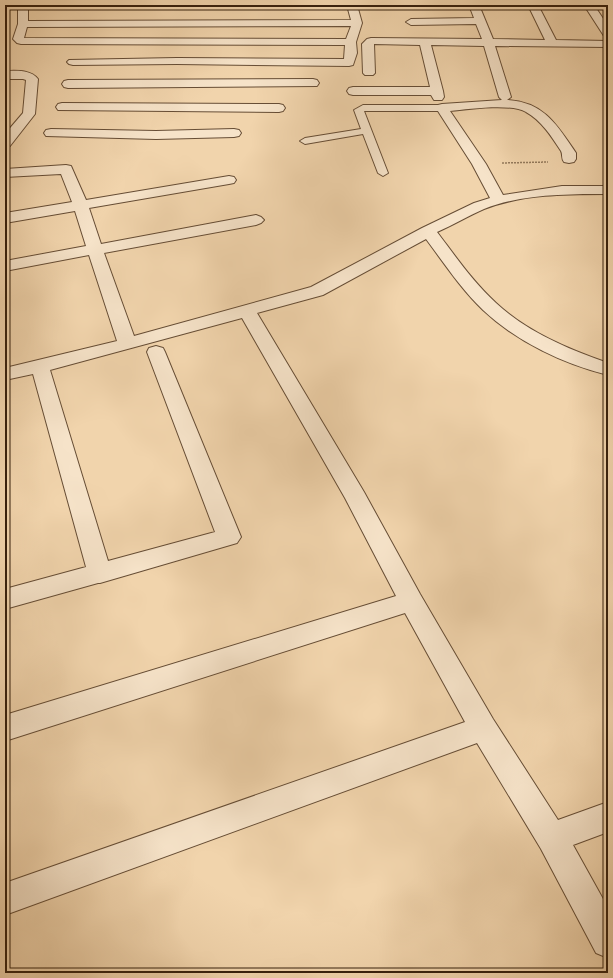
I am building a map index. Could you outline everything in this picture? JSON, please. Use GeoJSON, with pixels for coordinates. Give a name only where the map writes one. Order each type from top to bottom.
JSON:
{"type":"FeatureCollection","features":[{"type":"Feature","properties":{"kind":"street"},"geometry":{"type":"LineString","coordinates":[[474,5],[489,43],[505,97]]}},
{"type":"Feature","properties":{"kind":"street"},"geometry":{"type":"LineString","coordinates":[[533,5],[552,43]]}},
{"type":"Feature","properties":{"kind":"street"},"geometry":{"type":"LineString","coordinates":[[590,5],[608,34]]}},
{"type":"Feature","properties":{"kind":"street"},"geometry":{"type":"LineString","coordinates":[[73,62],[349,62],[351,53],[350,42],[357,23],[352,6],[23,6],[23,24],[18,39],[21,41],[350,42]]}},
{"type":"Feature","properties":{"kind":"street"},"geometry":{"type":"LineString","coordinates":[[156,135],[166,108],[170,83],[177,61],[186,42],[197,6]]}},
{"type":"Feature","properties":{"kind":"street"},"geometry":{"type":"LineString","coordinates":[[411,22],[480,21]]}},
{"type":"Feature","properties":{"kind":"street"},"geometry":{"type":"LineString","coordinates":[[23,24],[357,23]]}},
{"type":"Feature","properties":{"kind":"street"},"geometry":{"type":"LineString","coordinates":[[369,73],[369,42],[374,41],[608,44]]}},
{"type":"Feature","properties":{"kind":"street"},"geometry":{"type":"LineString","coordinates":[[425,42],[439,98],[499,200]]}},
{"type":"Feature","properties":{"kind":"street"},"geometry":{"type":"LineString","coordinates":[[5,75],[25,75],[32,79],[29,114],[8,137]]}},
{"type":"Feature","properties":{"kind":"street"},"geometry":{"type":"LineString","coordinates":[[68,84],[313,83]]}},
{"type":"Feature","properties":{"kind":"street"},"geometry":{"type":"LineString","coordinates":[[353,91],[524,106],[531,109],[551,128],[569,153],[568,158]]}},
{"type":"Feature","properties":{"kind":"street"},"geometry":{"type":"LineString","coordinates":[[62,107],[279,108]]}},
{"type":"Feature","properties":{"kind":"street"},"geometry":{"type":"LineString","coordinates":[[51,133],[156,135],[234,133]]}},
{"type":"Feature","properties":{"kind":"street"},"geometry":{"type":"LineString","coordinates":[[5,173],[66,169],[80,204],[127,344]]}},
{"type":"Feature","properties":{"kind":"street"},"geometry":{"type":"LineString","coordinates":[[5,218],[80,204],[229,180]]}},
{"type":"Feature","properties":{"kind":"street"},"geometry":{"type":"LineString","coordinates":[[5,374],[127,344],[317,291],[428,231],[480,206],[499,200],[516,196],[562,190],[608,190]]}},
{"type":"Feature","properties":{"kind":"street"},"geometry":{"type":"LineString","coordinates":[[5,266],[256,220]]}},
{"type":"Feature","properties":{"kind":"street"},"geometry":{"type":"LineString","coordinates":[[428,231],[477,294],[500,315],[542,342],[585,361],[608,369]]}},
{"type":"Feature","properties":{"kind":"street"},"geometry":{"type":"LineString","coordinates":[[249,315],[356,498],[411,601],[483,728],[552,838],[608,941]]}},
{"type":"Feature","properties":{"kind":"street"},"geometry":{"type":"LineString","coordinates":[[5,599],[100,574],[229,537],[156,352]]}},
{"type":"Feature","properties":{"kind":"street"},"geometry":{"type":"LineString","coordinates":[[42,374],[100,574]]}},
{"type":"Feature","properties":{"kind":"street"},"geometry":{"type":"LineString","coordinates":[[5,728],[411,601]]}},
{"type":"Feature","properties":{"kind":"street"},"geometry":{"type":"LineString","coordinates":[[5,900],[483,728]]}},
{"type":"Feature","properties":{"kind":"street"},"geometry":{"type":"LineString","coordinates":[[552,838],[608,817]]}},
{"type":"Feature","properties":{"kind":"lane"},"geometry":{"type":"LineString","coordinates":[[383,173],[359,112],[361,109],[439,98]]}},
{"type":"Feature","properties":{"kind":"lane"},"geometry":{"type":"LineString","coordinates":[[305,141],[366,131]]}},
{"type":"Feature","properties":{"kind":"path"},"geometry":{"type":"LineString","coordinates":[[479,164],[561,161],[568,158]]}}]}
